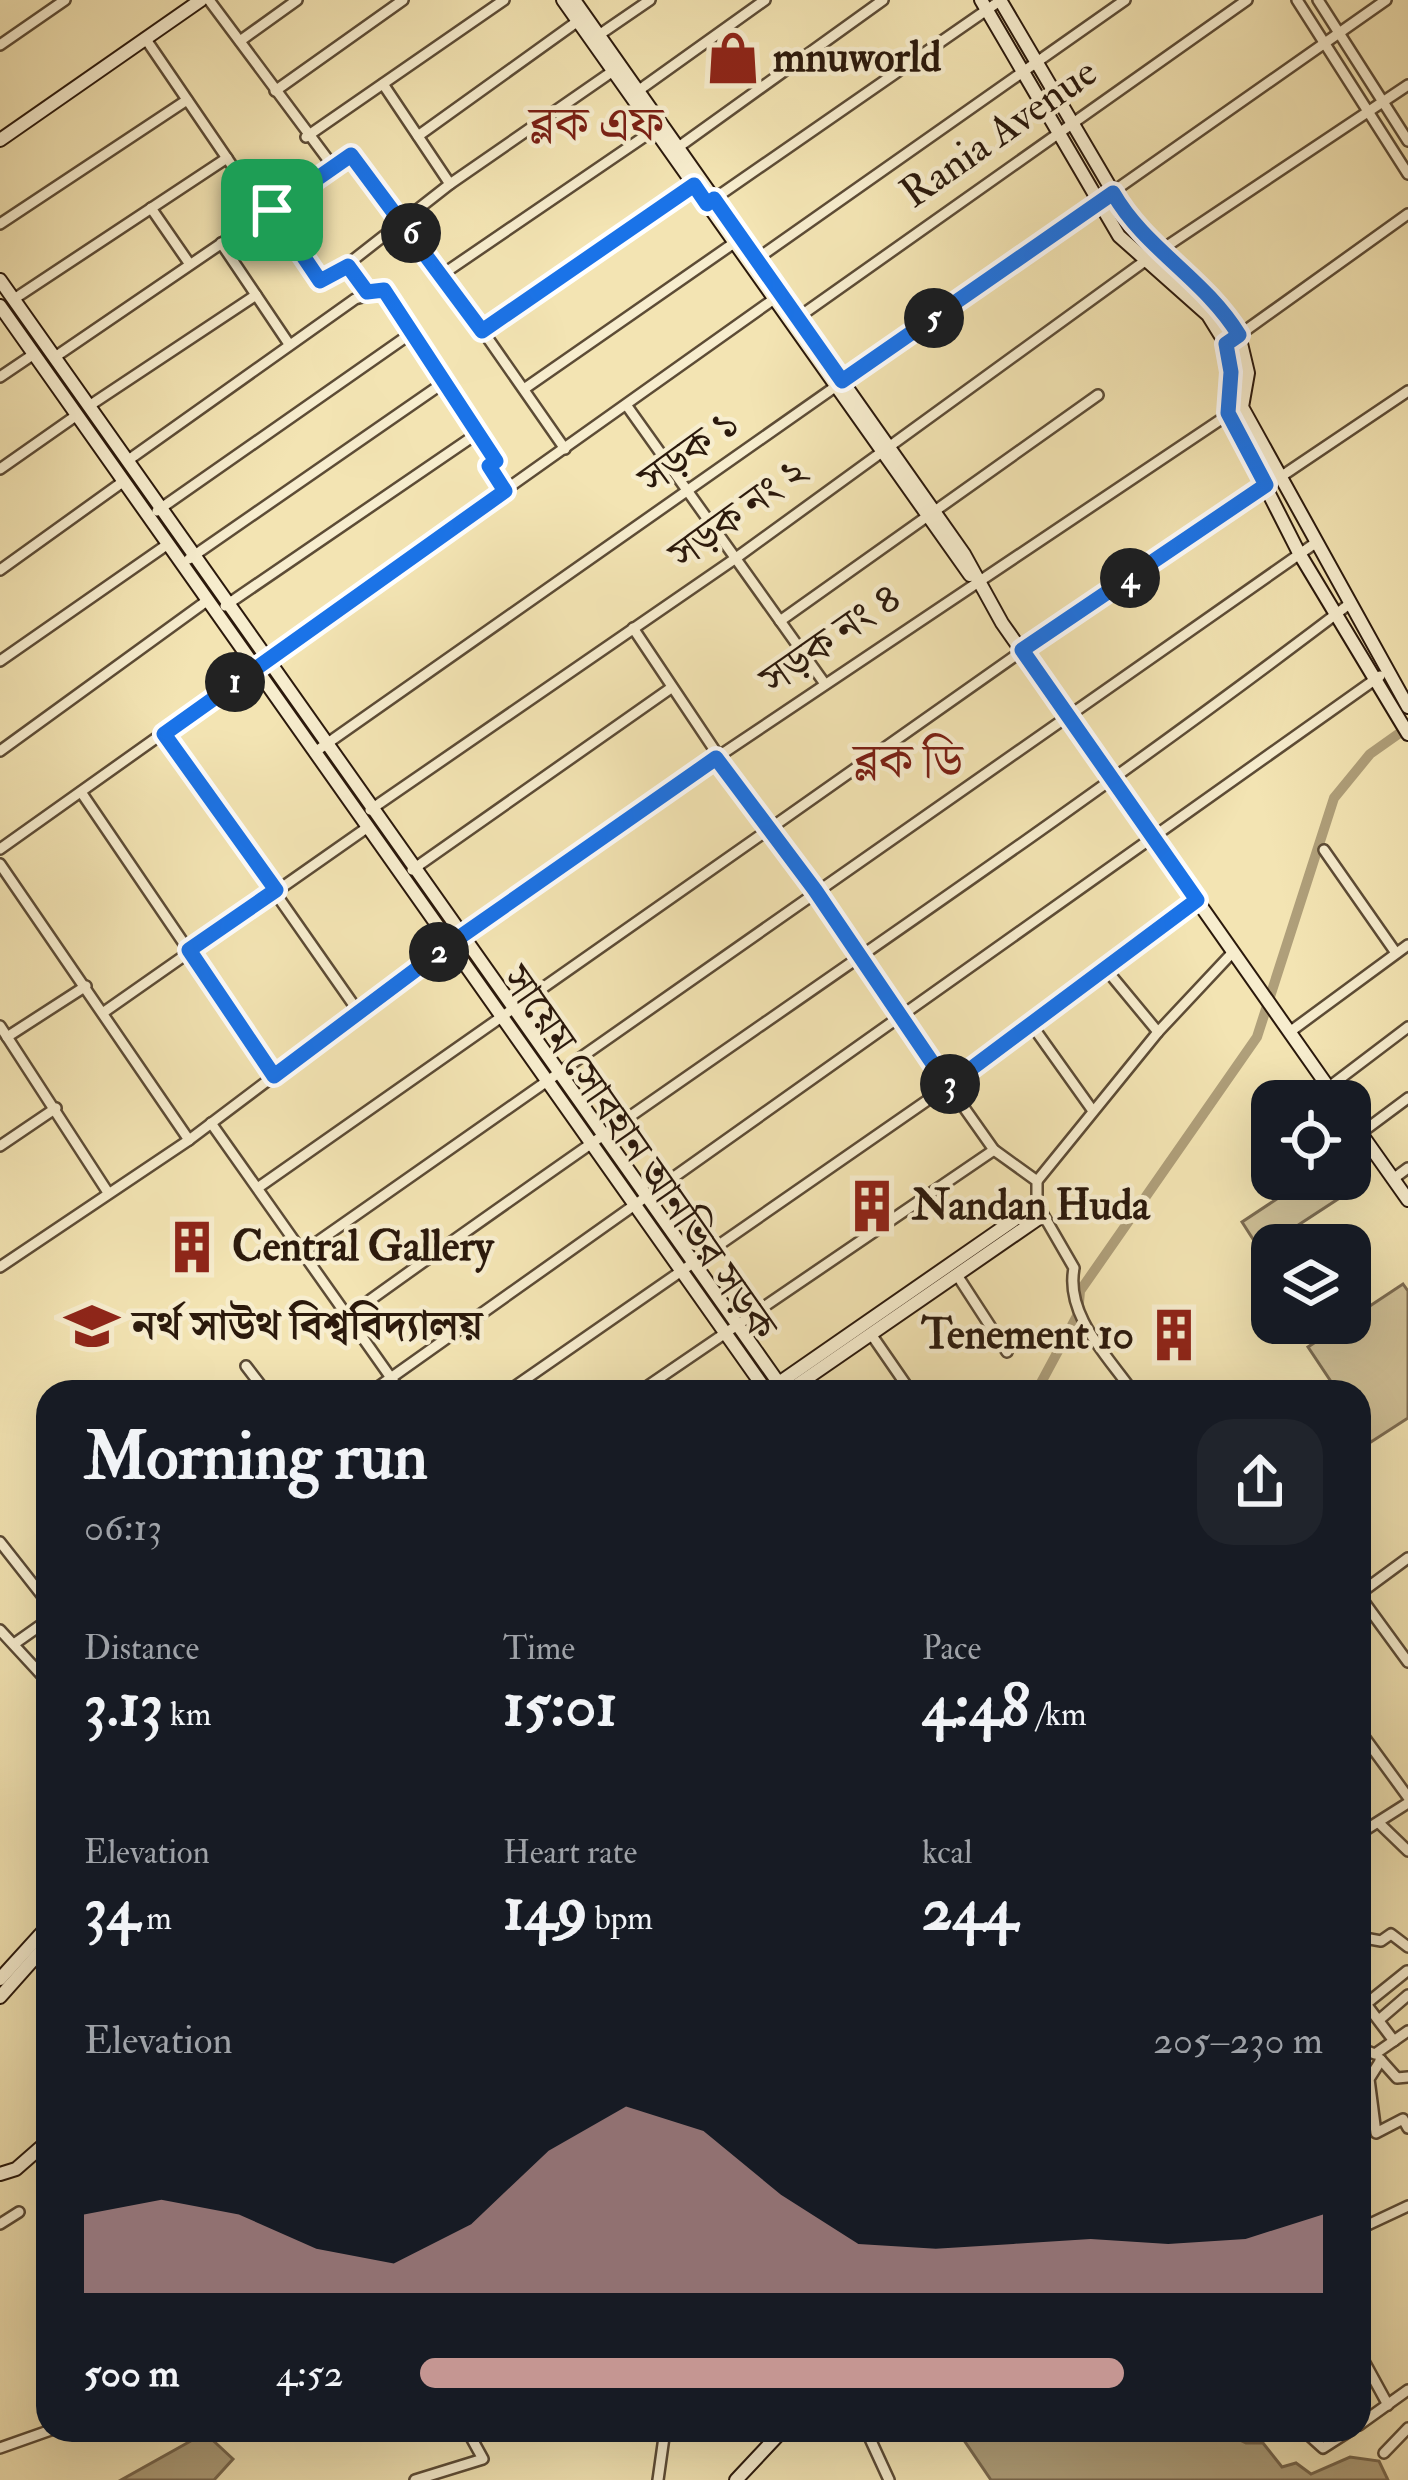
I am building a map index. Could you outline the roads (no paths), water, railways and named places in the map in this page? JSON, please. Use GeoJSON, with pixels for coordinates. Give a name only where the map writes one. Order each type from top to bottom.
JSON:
{"type":"FeatureCollection","features":[{"type":"Feature","properties":{"kind":"street"},"geometry":{"type":"LineString","coordinates":[[0,45],[65,0]]}},
{"type":"Feature","properties":{"kind":"street"},"geometry":{"type":"LineString","coordinates":[[240,41],[297,0]]}},
{"type":"Feature","properties":{"kind":"street"},"geometry":{"type":"LineString","coordinates":[[275,92],[404,0]]}},
{"type":"Feature","properties":{"kind":"street"},"geometry":{"type":"LineString","coordinates":[[306,137],[504,0]]}},
{"type":"Feature","properties":{"kind":"street"},"geometry":{"type":"LineString","coordinates":[[563,0],[595,38],[885,448],[1065,714],[1324,1080]]}},
{"type":"Feature","properties":{"kind":"street"},"geometry":{"type":"LineString","coordinates":[[574,0],[613,71],[634,94],[654,130],[674,150],[774,299],[794,320]]}},
{"type":"Feature","properties":{"kind":"street"},"geometry":{"type":"LineString","coordinates":[[595,38],[650,0]]}},
{"type":"Feature","properties":{"kind":"street"},"geometry":{"type":"LineString","coordinates":[[634,94],[764,0]]}},
{"type":"Feature","properties":{"kind":"street"},"geometry":{"type":"LineString","coordinates":[[674,150],[883,0]]}},
{"type":"Feature","properties":{"kind":"street"},"geometry":{"type":"LineString","coordinates":[[710,201],[984,5],[1001,0],[1140,236],[1164,249],[1220,304],[1239,335],[1248,373],[1235,410]]}},
{"type":"Feature","properties":{"kind":"street"},"geometry":{"type":"LineString","coordinates":[[753,262],[1125,0]]}},
{"type":"Feature","properties":{"kind":"street","name":"Rania Avenue"},"geometry":{"type":"LineString","coordinates":[[794,320],[1247,0]]}},
{"type":"Feature","properties":{"kind":"street"},"geometry":{"type":"LineString","coordinates":[[1297,0],[1408,174]]}},
{"type":"Feature","properties":{"kind":"street"},"geometry":{"type":"LineString","coordinates":[[1318,0],[1408,141]]}},
{"type":"Feature","properties":{"kind":"street","name":"সড়ক ১"},"geometry":{"type":"LineString","coordinates":[[315,752],[1386,0]]}},
{"type":"Feature","properties":{"kind":"street"},"geometry":{"type":"LineString","coordinates":[[195,2],[240,41],[306,137],[332,166]]}},
{"type":"Feature","properties":{"kind":"street"},"geometry":{"type":"LineString","coordinates":[[0,136],[195,2]]}},
{"type":"Feature","properties":{"kind":"street"},"geometry":{"type":"LineString","coordinates":[[0,136],[195,2]]}},
{"type":"Feature","properties":{"kind":"street"},"geometry":{"type":"LineString","coordinates":[[984,5],[1131,250],[1149,259],[1208,315],[1226,344],[1235,410],[1266,485],[1336,614],[1402,707],[1408,734]]}},
{"type":"Feature","properties":{"kind":"street"},"geometry":{"type":"LineString","coordinates":[[418,136],[578,21]]}},
{"type":"Feature","properties":{"kind":"street"},"geometry":{"type":"LineString","coordinates":[[145,38],[320,281],[348,266],[400,220],[613,71]]}},
{"type":"Feature","properties":{"kind":"street"},"geometry":{"type":"LineString","coordinates":[[383,83],[449,184]]}},
{"type":"Feature","properties":{"kind":"street","name":"সড়ক নং ২"},"geometry":{"type":"LineString","coordinates":[[104,1012],[276,890],[364,821],[373,808],[736,558],[1149,259],[1408,85]]}},
{"type":"Feature","properties":{"kind":"street"},"geometry":{"type":"LineString","coordinates":[[0,224],[187,100]]}},
{"type":"Feature","properties":{"kind":"street"},"geometry":{"type":"LineString","coordinates":[[443,274],[654,130]]}},
{"type":"Feature","properties":{"kind":"street"},"geometry":{"type":"LineString","coordinates":[[55,357],[332,166],[353,157],[443,274],[565,449]]}},
{"type":"Feature","properties":{"kind":"street"},"geometry":{"type":"LineString","coordinates":[[7,303],[227,158]]}},
{"type":"Feature","properties":{"kind":"street"},"geometry":{"type":"LineString","coordinates":[[482,331],[694,185]]}},
{"type":"Feature","properties":{"kind":"street"},"geometry":{"type":"LineString","coordinates":[[151,208],[189,263]]}},
{"type":"Feature","properties":{"kind":"street"},"geometry":{"type":"LineString","coordinates":[[1226,344],[1408,214]]}},
{"type":"Feature","properties":{"kind":"street"},"geometry":{"type":"LineString","coordinates":[[221,243],[289,344]]}},
{"type":"Feature","properties":{"kind":"street"},"geometry":{"type":"LineString","coordinates":[[524,389],[734,243]]}},
{"type":"Feature","properties":{"kind":"street"},"geometry":{"type":"LineString","coordinates":[[348,266],[367,292]]}},
{"type":"Feature","properties":{"kind":"street","name":"সায়েম সোবহান আনভির সড়ক"},"geometry":{"type":"LineString","coordinates":[[0,280],[34,354],[127,461],[168,544],[724,1331],[766,1380]]}},
{"type":"Feature","properties":{"kind":"street"},"geometry":{"type":"LineString","coordinates":[[127,461],[367,292],[384,290],[496,461],[489,466],[505,491]]}},
{"type":"Feature","properties":{"kind":"street"},"geometry":{"type":"LineString","coordinates":[[0,469],[256,296]]}},
{"type":"Feature","properties":{"kind":"street"},"geometry":{"type":"LineString","coordinates":[[0,849],[774,299]]}},
{"type":"Feature","properties":{"kind":"street","name":"সায়েম সোবহান আনভির সড়ক"},"geometry":{"type":"LineString","coordinates":[[7,303],[55,357],[124,481],[195,556],[559,1068],[736,1321],[769,1380]]}},
{"type":"Feature","properties":{"kind":"street"},"geometry":{"type":"LineString","coordinates":[[155,513],[413,332]]}},
{"type":"Feature","properties":{"kind":"street"},"geometry":{"type":"LineString","coordinates":[[0,377],[34,354]]}},
{"type":"Feature","properties":{"kind":"street"},"geometry":{"type":"LineString","coordinates":[[182,564],[446,381]]}},
{"type":"Feature","properties":{"kind":"street"},"geometry":{"type":"LineString","coordinates":[[259,1187],[1022,650],[1408,391]]}},
{"type":"Feature","properties":{"kind":"street"},"geometry":{"type":"LineString","coordinates":[[781,621],[1099,395]]}},
{"type":"Feature","properties":{"kind":"street"},"geometry":{"type":"LineString","coordinates":[[627,406],[826,684]]}},
{"type":"Feature","properties":{"kind":"street"},"geometry":{"type":"LineString","coordinates":[[1235,410],[1280,476],[1381,676]]}},
{"type":"Feature","properties":{"kind":"street","name":"সড়ক নং ৪"},"geometry":{"type":"LineString","coordinates":[[0,1267],[189,1140],[450,944],[716,758],[975,580],[1235,410]]}},
{"type":"Feature","properties":{"kind":"street"},"geometry":{"type":"LineString","coordinates":[[0,752],[212,606],[229,604],[478,433]]}},
{"type":"Feature","properties":{"kind":"street"},"geometry":{"type":"LineString","coordinates":[[0,570],[124,481]]}},
{"type":"Feature","properties":{"kind":"street"},"geometry":{"type":"LineString","coordinates":[[0,661],[168,544]]}},
{"type":"Feature","properties":{"kind":"street"},"geometry":{"type":"LineString","coordinates":[[303,1252],[559,1068],[1314,544]]}},
{"type":"Feature","properties":{"kind":"street"},"geometry":{"type":"LineString","coordinates":[[348,1316],[590,1141],[1113,780],[1348,605]]}},
{"type":"Feature","properties":{"kind":"street"},"geometry":{"type":"LineString","coordinates":[[633,628],[716,758],[815,890],[994,1150],[1037,1181]]}},
{"type":"Feature","properties":{"kind":"street"},"geometry":{"type":"LineString","coordinates":[[389,1380],[1381,676]]}},
{"type":"Feature","properties":{"kind":"street"},"geometry":{"type":"LineString","coordinates":[[402,876],[670,688]]}},
{"type":"Feature","properties":{"kind":"street"},"geometry":{"type":"LineString","coordinates":[[164,734],[360,1013]]}},
{"type":"Feature","properties":{"kind":"street"},"geometry":{"type":"LineString","coordinates":[[81,792],[274,1076]]}},
{"type":"Feature","properties":{"kind":"street"},"geometry":{"type":"LineString","coordinates":[[1324,850],[1396,953]]}},
{"type":"Feature","properties":{"kind":"street"},"geometry":{"type":"LineString","coordinates":[[0,864],[189,1140]]}},
{"type":"Feature","properties":{"kind":"street"},"geometry":{"type":"LineString","coordinates":[[524,1380],[948,1086],[1197,900]]}},
{"type":"Feature","properties":{"kind":"street"},"geometry":{"type":"LineString","coordinates":[[1287,1025],[1408,945]]}},
{"type":"Feature","properties":{"kind":"street"},"geometry":{"type":"LineString","coordinates":[[1125,1380],[1078,1314],[1070,1289],[1074,1268],[1040,1210],[1037,1181],[1158,1032],[1232,952]]}},
{"type":"Feature","properties":{"kind":"street"},"geometry":{"type":"LineString","coordinates":[[1105,968],[1158,1032]]}},
{"type":"Feature","properties":{"kind":"street"},"geometry":{"type":"LineString","coordinates":[[86,986],[2,1030],[107,1191]]}},
{"type":"Feature","properties":{"kind":"street"},"geometry":{"type":"LineString","coordinates":[[1031,1024],[1093,1111]]}},
{"type":"Feature","properties":{"kind":"street"},"geometry":{"type":"LineString","coordinates":[[1338,1080],[1408,1027]]}},
{"type":"Feature","properties":{"kind":"street"},"geometry":{"type":"LineString","coordinates":[[1371,1126],[1408,1098]]}},
{"type":"Feature","properties":{"kind":"street"},"geometry":{"type":"LineString","coordinates":[[0,1146],[56,1108]]}},
{"type":"Feature","properties":{"kind":"street"},"geometry":{"type":"LineString","coordinates":[[211,1124],[392,1378]]}},
{"type":"Feature","properties":{"kind":"street"},"geometry":{"type":"LineString","coordinates":[[1371,1147],[1408,1200]]}},
{"type":"Feature","properties":{"kind":"street"},"geometry":{"type":"LineString","coordinates":[[656,1380],[736,1321],[994,1150]]}},
{"type":"Feature","properties":{"kind":"street"},"geometry":{"type":"LineString","coordinates":[[1393,1179],[1408,1168]]}},
{"type":"Feature","properties":{"kind":"street"},"geometry":{"type":"LineString","coordinates":[[792,1380],[872,1334],[1040,1210]]}},
{"type":"Feature","properties":{"kind":"street"},"geometry":{"type":"LineString","coordinates":[[790,1380],[1040,1210]]}},
{"type":"Feature","properties":{"kind":"street"},"geometry":{"type":"LineString","coordinates":[[957,1275],[1007,1352]]}},
{"type":"Feature","properties":{"kind":"street"},"geometry":{"type":"LineString","coordinates":[[872,1334],[903,1380]]}},
{"type":"Feature","properties":{"kind":"street"},"geometry":{"type":"LineString","coordinates":[[246,1366],[257,1380]]}},
{"type":"Feature","properties":{"kind":"street"},"geometry":{"type":"LineString","coordinates":[[0,1542],[36,1588]]}},
{"type":"Feature","properties":{"kind":"street"},"geometry":{"type":"LineString","coordinates":[[1371,1585],[1408,1558]]}},
{"type":"Feature","properties":{"kind":"street"},"geometry":{"type":"LineString","coordinates":[[1371,1611],[1408,1662]]}},
{"type":"Feature","properties":{"kind":"street"},"geometry":{"type":"LineString","coordinates":[[14,1644],[36,1628]]}},
{"type":"Feature","properties":{"kind":"street"},"geometry":{"type":"LineString","coordinates":[[0,1630],[36,1669]]}},
{"type":"Feature","properties":{"kind":"street"},"geometry":{"type":"LineString","coordinates":[[1371,1747],[1408,1800],[1371,1828]]}},
{"type":"Feature","properties":{"kind":"street"},"geometry":{"type":"LineString","coordinates":[[1380,1824],[1408,1851]]}},
{"type":"Feature","properties":{"kind":"street"},"geometry":{"type":"LineString","coordinates":[[1371,1939],[1382,1941],[1391,1934],[1408,1947]]}},
{"type":"Feature","properties":{"kind":"street"},"geometry":{"type":"LineString","coordinates":[[0,1978],[36,1943]]}},
{"type":"Feature","properties":{"kind":"street"},"geometry":{"type":"LineString","coordinates":[[0,1997],[36,1947]]}},
{"type":"Feature","properties":{"kind":"street"},"geometry":{"type":"LineString","coordinates":[[1371,1999],[1408,1972]]}},
{"type":"Feature","properties":{"kind":"street"},"geometry":{"type":"LineString","coordinates":[[1379,2020],[1408,1995]]}},
{"type":"Feature","properties":{"kind":"street"},"geometry":{"type":"LineString","coordinates":[[1371,2010],[1394,2041]]}},
{"type":"Feature","properties":{"kind":"street"},"geometry":{"type":"LineString","coordinates":[[1371,2049],[1408,2031]]}},
{"type":"Feature","properties":{"kind":"street"},"geometry":{"type":"LineString","coordinates":[[1371,2052],[1397,2078],[1408,2078]]}},
{"type":"Feature","properties":{"kind":"street"},"geometry":{"type":"LineString","coordinates":[[1371,2125],[1376,2133],[1406,2121]]}},
{"type":"Feature","properties":{"kind":"street"},"geometry":{"type":"LineString","coordinates":[[0,2174],[16,2169],[36,2151]]}},
{"type":"Feature","properties":{"kind":"street"},"geometry":{"type":"LineString","coordinates":[[1371,2224],[1408,2206]]}},
{"type":"Feature","properties":{"kind":"street"},"geometry":{"type":"LineString","coordinates":[[0,2224],[19,2212]]}},
{"type":"Feature","properties":{"kind":"street"},"geometry":{"type":"LineString","coordinates":[[1371,2374],[1388,2405]]}},
{"type":"Feature","properties":{"kind":"street"},"geometry":{"type":"LineString","coordinates":[[1371,2417],[1408,2390]]}},
{"type":"Feature","properties":{"kind":"street"},"geometry":{"type":"LineString","coordinates":[[1384,2453],[1408,2428]]}},
{"type":"Feature","properties":{"kind":"street"},"geometry":{"type":"LineString","coordinates":[[0,2448],[36,2435]]}},
{"type":"Feature","properties":{"kind":"street"},"geometry":{"type":"LineString","coordinates":[[415,2480],[483,2458],[474,2442]]}},
{"type":"Feature","properties":{"kind":"street"},"geometry":{"type":"LineString","coordinates":[[658,2480],[663,2442]]}},
{"type":"Feature","properties":{"kind":"street"},"geometry":{"type":"LineString","coordinates":[[736,2480],[772,2442]]}},
{"type":"Feature","properties":{"kind":"street"},"geometry":{"type":"LineString","coordinates":[[872,2442],[889,2480]]}},
{"type":"Feature","properties":{"kind":"waterway"},"geometry":{"type":"LineString","coordinates":[[1042,1380],[1078,1314],[1080,1291],[1257,1037],[1334,798],[1370,754],[1408,727]]}},
{"type":"Feature","properties":{"kind":"place","name":"mnuworld"},"geometry":{"type":"Point","coordinates":[733,58]}},
{"type":"Feature","properties":{"kind":"place","name":"Nandan Huda"},"geometry":{"type":"Point","coordinates":[872,1206]}},
{"type":"Feature","properties":{"kind":"place","name":"Central Gallery"},"geometry":{"type":"Point","coordinates":[192,1247]}},
{"type":"Feature","properties":{"kind":"place","name":"নর্থ সাউথ বিশ্ববিদ্যালয়"},"geometry":{"type":"Point","coordinates":[92,1326]}},
{"type":"Feature","properties":{"kind":"place","name":"Tenement 10"},"geometry":{"type":"Point","coordinates":[1174,1335]}},
{"type":"Feature","properties":{"kind":"district","name":"ব্লক এফ"},"geometry":{"type":"Point","coordinates":[596,125]}},
{"type":"Feature","properties":{"kind":"district","name":"ব্লক ডি"},"geometry":{"type":"Point","coordinates":[908,762]}}]}
